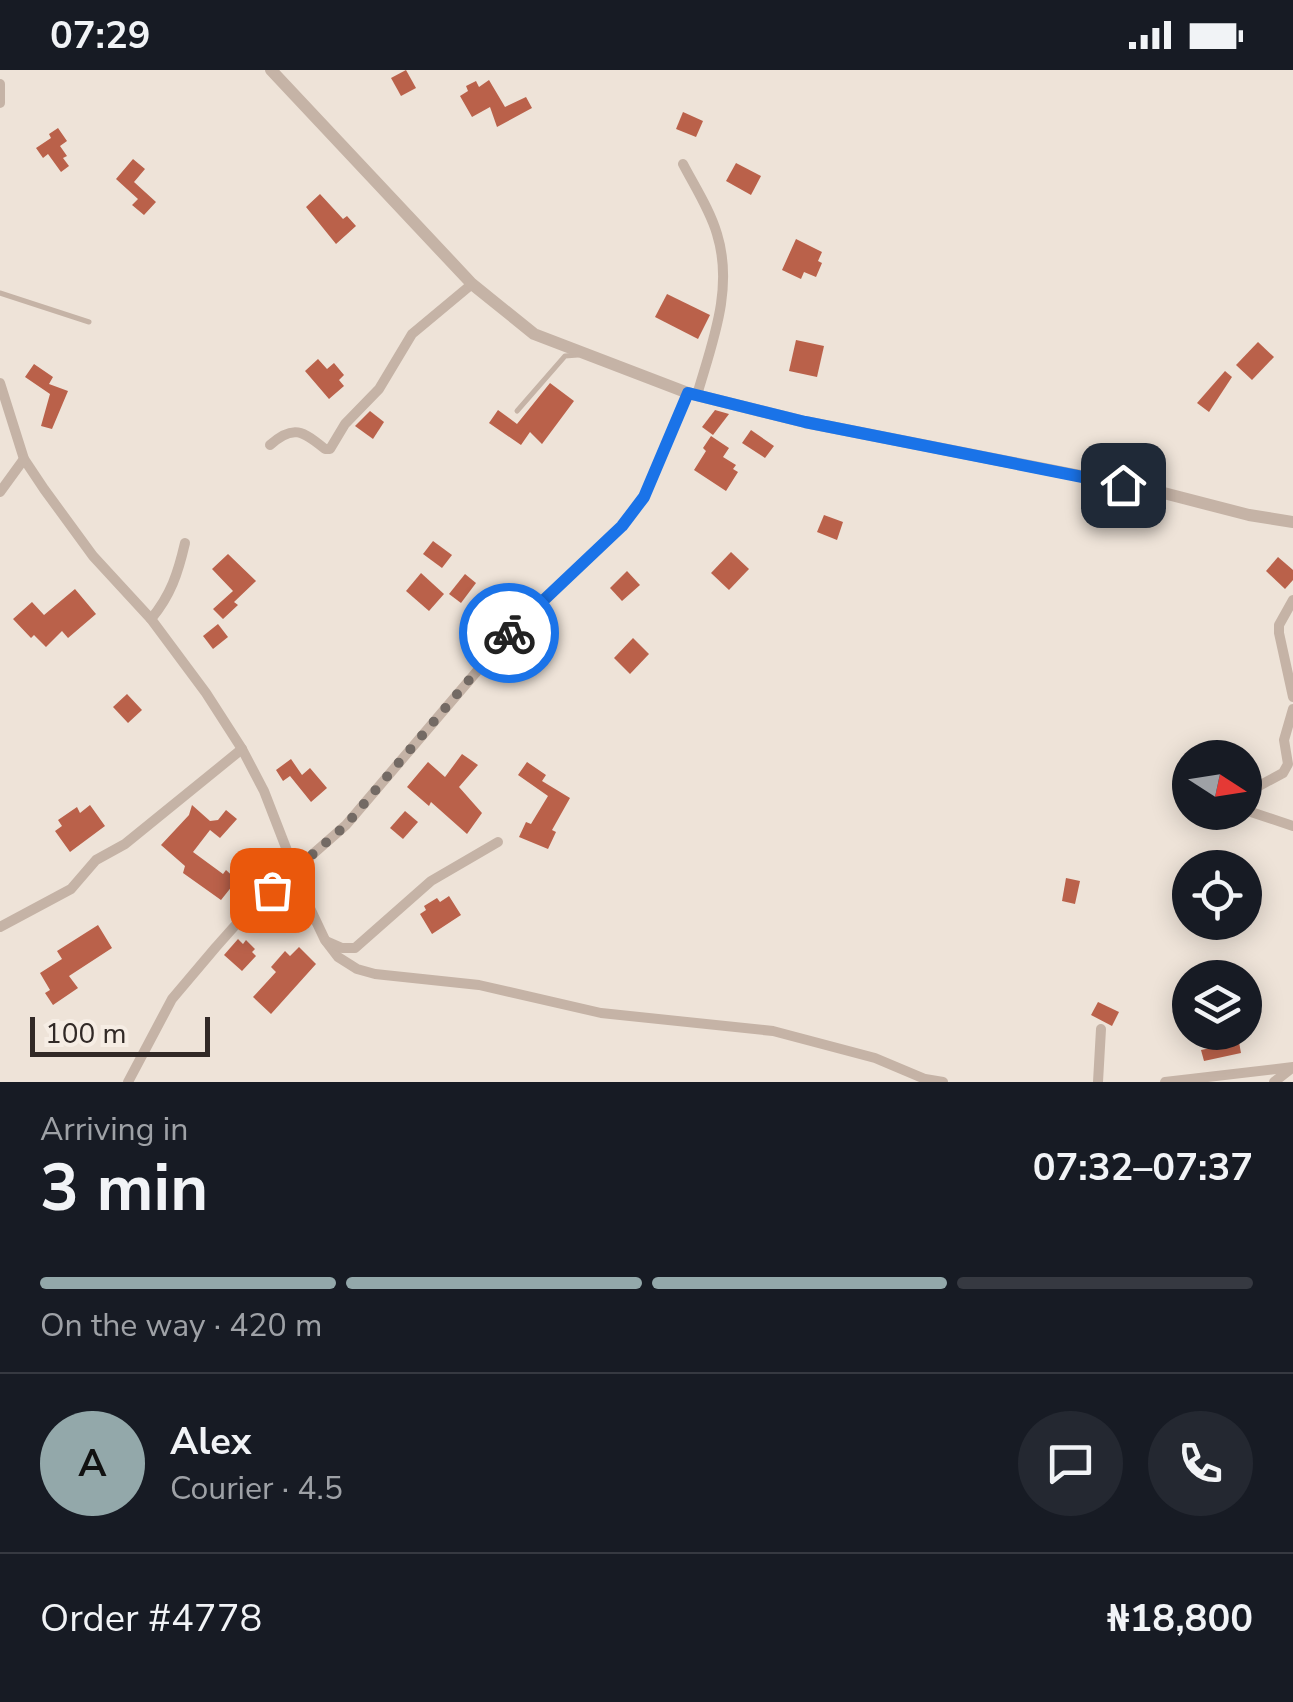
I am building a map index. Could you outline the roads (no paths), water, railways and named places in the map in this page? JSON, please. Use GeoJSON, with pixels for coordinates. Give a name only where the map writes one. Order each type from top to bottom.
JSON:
{"type":"FeatureCollection","features":[{"type":"Feature","properties":{"kind":"street"},"geometry":{"type":"LineString","coordinates":[[271,70],[472,284],[534,334],[692,394],[805,422],[1293,522]]}},
{"type":"Feature","properties":{"kind":"street"},"geometry":{"type":"LineString","coordinates":[[0,84],[0,103]]}},
{"type":"Feature","properties":{"kind":"street"},"geometry":{"type":"LineString","coordinates":[[128,1082],[172,999],[248,911],[346,825],[513,629],[622,526],[644,497],[692,394],[720,320],[719,238],[683,164]]}},
{"type":"Feature","properties":{"kind":"street"},"geometry":{"type":"LineString","coordinates":[[270,445],[282,434],[292,432],[308,435],[330,449],[344,424],[379,389],[412,334],[472,284]]}},
{"type":"Feature","properties":{"kind":"street"},"geometry":{"type":"LineString","coordinates":[[0,383],[24,459],[93,556],[152,619],[242,749],[264,790],[326,940],[338,957],[375,974],[479,985],[601,1013],[773,1031],[876,1058],[925,1079],[943,1082]]}},
{"type":"Feature","properties":{"kind":"street"},"geometry":{"type":"LineString","coordinates":[[0,492],[24,459]]}},
{"type":"Feature","properties":{"kind":"street"},"geometry":{"type":"LineString","coordinates":[[152,619],[169,597],[185,542]]}},
{"type":"Feature","properties":{"kind":"street"},"geometry":{"type":"LineString","coordinates":[[1293,600],[1280,633],[1293,697]]}},
{"type":"Feature","properties":{"kind":"street"},"geometry":{"type":"LineString","coordinates":[[1262,783],[1283,773],[1288,764],[1284,740],[1293,709]]}},
{"type":"Feature","properties":{"kind":"street"},"geometry":{"type":"LineString","coordinates":[[0,927],[71,889],[96,860],[125,844],[242,749]]}},
{"type":"Feature","properties":{"kind":"street"},"geometry":{"type":"LineString","coordinates":[[1262,813],[1293,826]]}},
{"type":"Feature","properties":{"kind":"street"},"geometry":{"type":"LineString","coordinates":[[326,940],[342,948],[355,948],[431,881],[498,842]]}},
{"type":"Feature","properties":{"kind":"street"},"geometry":{"type":"LineString","coordinates":[[1098,1082],[1101,1028]]}},
{"type":"Feature","properties":{"kind":"street"},"geometry":{"type":"LineString","coordinates":[[1166,1082],[1293,1067]]}},
{"type":"Feature","properties":{"kind":"street"},"geometry":{"type":"LineString","coordinates":[[1274,1082],[1293,1067]]}},
{"type":"Feature","properties":{"kind":"lane"},"geometry":{"type":"LineString","coordinates":[[0,293],[89,322]]}},
{"type":"Feature","properties":{"kind":"lane"},"geometry":{"type":"LineString","coordinates":[[517,411],[565,356],[586,354]]}}]}
